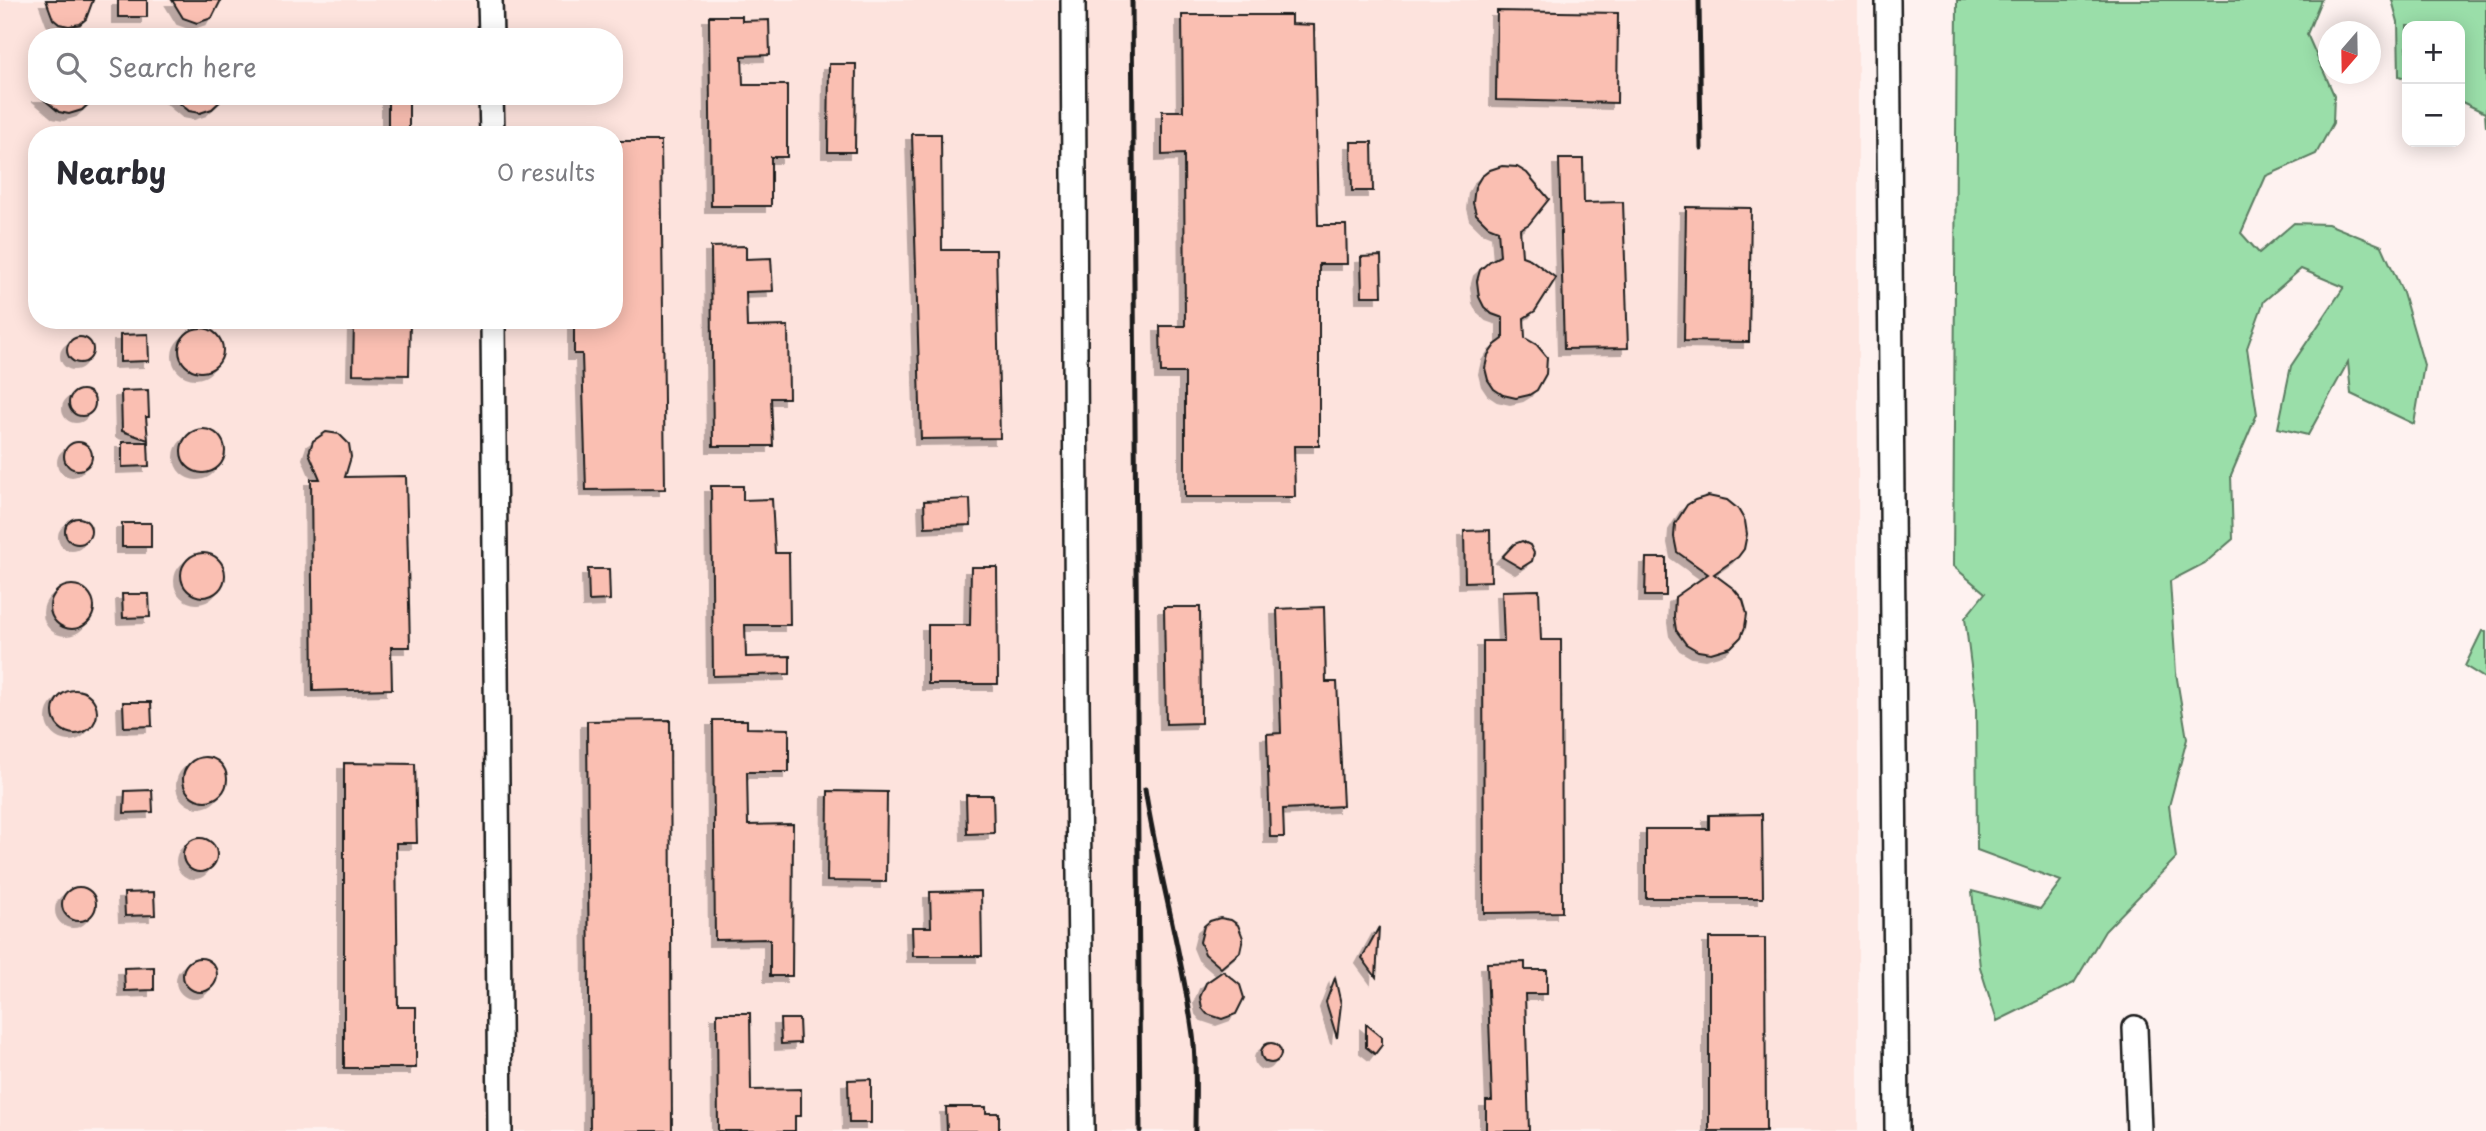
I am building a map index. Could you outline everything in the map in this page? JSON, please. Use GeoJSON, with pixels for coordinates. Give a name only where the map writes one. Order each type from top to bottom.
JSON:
{"type":"FeatureCollection","features":[{"type":"Feature","properties":{"kind":"street"},"geometry":{"type":"LineString","coordinates":[[490,0],[491,28]]}},
{"type":"Feature","properties":{"kind":"street"},"geometry":{"type":"LineString","coordinates":[[1073,0],[1082,1131]]}},
{"type":"Feature","properties":{"kind":"street"},"geometry":{"type":"LineString","coordinates":[[1888,0],[1897,1131]]}},
{"type":"Feature","properties":{"kind":"street"},"geometry":{"type":"LineString","coordinates":[[491,105],[492,126]]}},
{"type":"Feature","properties":{"kind":"street"},"geometry":{"type":"LineString","coordinates":[[493,329],[500,1131]]}},
{"type":"Feature","properties":{"kind":"street"},"geometry":{"type":"LineString","coordinates":[[2135,1028],[2138,1131]]}},
{"type":"Feature","properties":{"kind":"shaded area"},"geometry":{"type":"Polygon","coordinates":[[[0,0],[1858,0],[1858,1131],[0,1131],[0,0]]]}},
{"type":"Feature","properties":{"kind":"green space"},"geometry":{"type":"Polygon","coordinates":[[[1957,0],[2321,0],[2307,34],[2318,59],[2318,84],[2329,84],[2334,95],[2333,123],[2316,154],[2266,176],[2241,233],[2259,253],[2294,223],[2328,224],[2382,246],[2403,293],[2424,365],[2414,424],[2351,394],[2348,362],[2308,435],[2278,428],[2291,366],[2344,287],[2301,269],[2264,301],[2247,348],[2257,414],[2231,475],[2233,539],[2205,563],[2170,581],[2176,673],[2187,739],[2169,806],[2176,858],[2105,931],[2074,983],[1997,1021],[1980,967],[1972,891],[2040,909],[2061,881],[1977,850],[1976,706],[1965,618],[1985,593],[1953,566],[1957,0]]]}},
{"type":"Feature","properties":{"kind":"green space"},"geometry":{"type":"Polygon","coordinates":[[[2392,0],[2486,0],[2486,127],[2485,113],[2465,103],[2465,21],[2402,21],[2402,77],[2399,76],[2398,22],[2392,0]]]}},
{"type":"Feature","properties":{"kind":"green space"},"geometry":{"type":"Polygon","coordinates":[[[2482,631],[2486,632],[2486,679],[2465,666],[2482,631]]]}},
{"type":"Feature","properties":{"kind":"building"},"geometry":{"type":"Polygon","coordinates":[[[46,0],[93,0],[86,19],[80,24],[69,26],[59,24],[53,19],[46,0]]]}},
{"type":"Feature","properties":{"kind":"building"},"geometry":{"type":"Polygon","coordinates":[[[118,0],[147,0],[147,17],[118,17],[118,0]]]}},
{"type":"Feature","properties":{"kind":"building"},"geometry":{"type":"Polygon","coordinates":[[[172,0],[221,0],[212,18],[197,23],[183,18],[172,0]]]}},
{"type":"Feature","properties":{"kind":"building"},"geometry":{"type":"Polygon","coordinates":[[[1497,11],[1618,13],[1617,103],[1496,100],[1497,11]]]}},
{"type":"Feature","properties":{"kind":"building"},"geometry":{"type":"Polygon","coordinates":[[[1182,15],[1291,15],[1291,24],[1314,25],[1318,225],[1346,225],[1347,264],[1319,264],[1319,446],[1294,446],[1295,497],[1185,497],[1185,373],[1161,373],[1160,326],[1185,326],[1184,154],[1162,155],[1162,111],[1183,111],[1182,15]]]}},
{"type":"Feature","properties":{"kind":"building"},"geometry":{"type":"Polygon","coordinates":[[[709,16],[742,16],[742,21],[769,20],[770,55],[742,56],[743,85],[787,85],[787,157],[771,157],[771,206],[711,206],[709,16]]]}},
{"type":"Feature","properties":{"kind":"building"},"geometry":{"type":"Polygon","coordinates":[[[829,64],[856,64],[855,152],[828,152],[829,64]]]}},
{"type":"Feature","properties":{"kind":"building"},"geometry":{"type":"Polygon","coordinates":[[[51,105],[87,105],[82,110],[69,114],[59,112],[51,105]]]}},
{"type":"Feature","properties":{"kind":"building"},"geometry":{"type":"Polygon","coordinates":[[[182,105],[216,105],[200,113],[189,111],[182,105]]]}},
{"type":"Feature","properties":{"kind":"building"},"geometry":{"type":"Polygon","coordinates":[[[388,105],[409,105],[409,126],[388,126],[388,105]]]}},
{"type":"Feature","properties":{"kind":"building"},"geometry":{"type":"Polygon","coordinates":[[[912,134],[941,134],[942,250],[996,250],[1000,438],[921,439],[912,134]]]}},
{"type":"Feature","properties":{"kind":"building"},"geometry":{"type":"Polygon","coordinates":[[[623,141],[661,141],[665,489],[586,490],[582,354],[574,354],[574,329],[623,329],[623,141]]]}},
{"type":"Feature","properties":{"kind":"building"},"geometry":{"type":"Polygon","coordinates":[[[1351,142],[1372,142],[1373,191],[1352,191],[1351,142]]]}},
{"type":"Feature","properties":{"kind":"building"},"geometry":{"type":"Polygon","coordinates":[[[1559,159],[1583,159],[1584,203],[1623,202],[1628,348],[1564,349],[1559,159]]]}},
{"type":"Feature","properties":{"kind":"building"},"geometry":{"type":"Polygon","coordinates":[[[1502,166],[1517,167],[1527,173],[1549,199],[1529,224],[1520,229],[1522,256],[1556,278],[1535,311],[1524,318],[1525,338],[1537,345],[1547,357],[1546,374],[1537,390],[1516,398],[1503,395],[1494,389],[1488,380],[1485,368],[1488,355],[1503,339],[1503,318],[1484,307],[1479,297],[1477,281],[1480,270],[1500,256],[1498,230],[1488,226],[1476,214],[1473,203],[1475,187],[1481,177],[1490,170],[1502,166]]]}},
{"type":"Feature","properties":{"kind":"building"},"geometry":{"type":"Polygon","coordinates":[[[1686,207],[1751,208],[1749,342],[1684,341],[1686,207]]]}},
{"type":"Feature","properties":{"kind":"building"},"geometry":{"type":"Polygon","coordinates":[[[746,246],[746,259],[771,258],[773,291],[746,292],[747,327],[788,326],[789,398],[771,398],[773,446],[713,446],[711,247],[746,246]]]}},
{"type":"Feature","properties":{"kind":"building"},"geometry":{"type":"Polygon","coordinates":[[[1381,256],[1382,296],[1362,296],[1361,257],[1381,256]]]}},
{"type":"Feature","properties":{"kind":"building"},"geometry":{"type":"Polygon","coordinates":[[[354,329],[410,329],[409,375],[353,374],[354,329]]]}},
{"type":"Feature","properties":{"kind":"building"},"geometry":{"type":"Polygon","coordinates":[[[193,330],[209,330],[221,342],[221,358],[209,370],[193,370],[181,358],[181,342],[193,330]]]}},
{"type":"Feature","properties":{"kind":"building"},"geometry":{"type":"Polygon","coordinates":[[[148,334],[149,361],[120,362],[120,335],[148,334]]]}},
{"type":"Feature","properties":{"kind":"building"},"geometry":{"type":"Polygon","coordinates":[[[80,337],[89,341],[93,350],[89,359],[80,363],[71,359],[67,350],[71,341],[80,337]]]}},
{"type":"Feature","properties":{"kind":"building"},"geometry":{"type":"Polygon","coordinates":[[[82,390],[91,394],[95,403],[91,412],[82,416],[73,412],[69,403],[73,394],[82,390]]]}},
{"type":"Feature","properties":{"kind":"building"},"geometry":{"type":"Polygon","coordinates":[[[148,390],[148,440],[122,431],[121,391],[148,390]]]}},
{"type":"Feature","properties":{"kind":"building"},"geometry":{"type":"Polygon","coordinates":[[[203,429],[218,436],[225,451],[218,466],[203,473],[188,466],[181,451],[188,436],[203,429]]]}},
{"type":"Feature","properties":{"kind":"building"},"geometry":{"type":"Polygon","coordinates":[[[326,432],[339,434],[349,444],[351,457],[345,477],[406,476],[410,647],[391,647],[392,689],[313,691],[311,479],[320,479],[309,453],[313,441],[326,432]]]}},
{"type":"Feature","properties":{"kind":"building"},"geometry":{"type":"Polygon","coordinates":[[[78,442],[88,446],[92,456],[88,466],[78,470],[68,466],[64,456],[68,446],[78,442]]]}},
{"type":"Feature","properties":{"kind":"building"},"geometry":{"type":"Polygon","coordinates":[[[122,442],[148,442],[149,466],[122,467],[122,442]]]}},
{"type":"Feature","properties":{"kind":"building"},"geometry":{"type":"Polygon","coordinates":[[[711,486],[743,486],[743,500],[772,499],[775,553],[789,553],[790,625],[745,625],[746,657],[790,656],[790,674],[713,676],[711,486]]]}},
{"type":"Feature","properties":{"kind":"building"},"geometry":{"type":"Polygon","coordinates":[[[1708,496],[1727,500],[1738,509],[1745,521],[1747,534],[1744,549],[1738,557],[1714,574],[1734,589],[1743,600],[1747,614],[1745,627],[1741,637],[1731,647],[1711,653],[1698,651],[1686,644],[1676,630],[1674,617],[1675,597],[1708,574],[1677,552],[1675,524],[1687,505],[1708,496]]]}},
{"type":"Feature","properties":{"kind":"building"},"geometry":{"type":"Polygon","coordinates":[[[970,499],[971,525],[925,527],[924,501],[970,499]]]}},
{"type":"Feature","properties":{"kind":"building"},"geometry":{"type":"Polygon","coordinates":[[[78,518],[87,522],[91,531],[87,540],[78,544],[69,540],[65,531],[69,522],[78,518]]]}},
{"type":"Feature","properties":{"kind":"building"},"geometry":{"type":"Polygon","coordinates":[[[122,523],[151,523],[151,547],[122,547],[122,523]]]}},
{"type":"Feature","properties":{"kind":"building"},"geometry":{"type":"Polygon","coordinates":[[[1490,530],[1491,581],[1465,582],[1464,531],[1490,530]]]}},
{"type":"Feature","properties":{"kind":"building"},"geometry":{"type":"Polygon","coordinates":[[[1522,541],[1530,545],[1534,553],[1532,561],[1521,568],[1502,557],[1514,544],[1522,541]]]}},
{"type":"Feature","properties":{"kind":"building"},"geometry":{"type":"Polygon","coordinates":[[[203,553],[218,560],[225,575],[218,590],[203,597],[188,590],[181,575],[188,560],[203,553]]]}},
{"type":"Feature","properties":{"kind":"building"},"geometry":{"type":"Polygon","coordinates":[[[1646,558],[1666,558],[1666,596],[1645,596],[1646,558]]]}},
{"type":"Feature","properties":{"kind":"building"},"geometry":{"type":"Polygon","coordinates":[[[971,567],[997,567],[998,684],[928,684],[928,625],[970,625],[971,567]]]}},
{"type":"Feature","properties":{"kind":"building"},"geometry":{"type":"Polygon","coordinates":[[[588,569],[609,569],[610,600],[589,601],[588,569]]]}},
{"type":"Feature","properties":{"kind":"building"},"geometry":{"type":"Polygon","coordinates":[[[72,585],[87,592],[94,607],[87,622],[72,629],[57,622],[50,607],[57,592],[72,585]]]}},
{"type":"Feature","properties":{"kind":"building"},"geometry":{"type":"Polygon","coordinates":[[[1539,590],[1541,640],[1561,640],[1562,912],[1484,913],[1483,641],[1504,641],[1502,591],[1539,590]]]}},
{"type":"Feature","properties":{"kind":"building"},"geometry":{"type":"Polygon","coordinates":[[[122,594],[149,594],[150,617],[123,618],[122,594]]]}},
{"type":"Feature","properties":{"kind":"building"},"geometry":{"type":"Polygon","coordinates":[[[1164,607],[1200,607],[1201,723],[1166,724],[1164,607]]]}},
{"type":"Feature","properties":{"kind":"building"},"geometry":{"type":"Polygon","coordinates":[[[1324,607],[1326,682],[1337,682],[1343,806],[1283,809],[1284,837],[1270,837],[1267,734],[1281,733],[1277,609],[1324,607]]]}},
{"type":"Feature","properties":{"kind":"building"},"geometry":{"type":"Polygon","coordinates":[[[75,690],[90,697],[97,712],[90,727],[75,734],[60,727],[53,712],[60,697],[75,690]]]}},
{"type":"Feature","properties":{"kind":"building"},"geometry":{"type":"Polygon","coordinates":[[[123,702],[151,702],[152,726],[124,727],[123,702]]]}},
{"type":"Feature","properties":{"kind":"building"},"geometry":{"type":"Polygon","coordinates":[[[670,720],[672,1131],[590,1131],[587,721],[670,720]]]}},
{"type":"Feature","properties":{"kind":"building"},"geometry":{"type":"Polygon","coordinates":[[[713,720],[747,720],[747,728],[789,729],[789,772],[747,772],[748,825],[793,824],[792,976],[770,976],[770,939],[715,940],[713,720]]]}},
{"type":"Feature","properties":{"kind":"building"},"geometry":{"type":"Polygon","coordinates":[[[205,757],[220,764],[227,779],[220,794],[205,801],[190,794],[183,779],[190,764],[205,757]]]}},
{"type":"Feature","properties":{"kind":"building"},"geometry":{"type":"Polygon","coordinates":[[[344,763],[415,764],[417,843],[396,843],[398,1007],[416,1007],[416,1068],[344,1068],[344,763]]]}},
{"type":"Feature","properties":{"kind":"building"},"geometry":{"type":"Polygon","coordinates":[[[152,790],[153,812],[124,813],[125,791],[152,790]]]}},
{"type":"Feature","properties":{"kind":"building"},"geometry":{"type":"Polygon","coordinates":[[[828,791],[887,792],[886,882],[827,881],[828,791]]]}},
{"type":"Feature","properties":{"kind":"building"},"geometry":{"type":"Polygon","coordinates":[[[966,795],[993,795],[994,833],[967,834],[966,795]]]}},
{"type":"Feature","properties":{"kind":"building"},"geometry":{"type":"Polygon","coordinates":[[[1762,814],[1763,898],[1646,898],[1646,829],[1709,829],[1709,815],[1762,814]]]}},
{"type":"Feature","properties":{"kind":"building"},"geometry":{"type":"Polygon","coordinates":[[[200,838],[212,843],[217,855],[212,867],[200,872],[188,867],[183,855],[188,843],[200,838]]]}},
{"type":"Feature","properties":{"kind":"building"},"geometry":{"type":"Polygon","coordinates":[[[79,887],[91,892],[96,904],[91,916],[79,921],[67,916],[62,904],[67,892],[79,887]]]}},
{"type":"Feature","properties":{"kind":"building"},"geometry":{"type":"Polygon","coordinates":[[[981,891],[982,956],[913,956],[912,927],[931,927],[930,892],[981,891]]]}},
{"type":"Feature","properties":{"kind":"building"},"geometry":{"type":"Polygon","coordinates":[[[154,892],[155,915],[125,916],[124,893],[154,892]]]}},
{"type":"Feature","properties":{"kind":"building"},"geometry":{"type":"Polygon","coordinates":[[[1220,918],[1231,920],[1238,925],[1243,938],[1240,952],[1221,968],[1205,954],[1200,942],[1204,926],[1220,918]]]}},
{"type":"Feature","properties":{"kind":"building"},"geometry":{"type":"Polygon","coordinates":[[[1379,927],[1376,977],[1362,958],[1379,927]]]}},
{"type":"Feature","properties":{"kind":"building"},"geometry":{"type":"Polygon","coordinates":[[[1709,938],[1765,938],[1766,1131],[1709,1131],[1709,938]]]}},
{"type":"Feature","properties":{"kind":"building"},"geometry":{"type":"Polygon","coordinates":[[[200,958],[212,963],[217,975],[212,987],[200,992],[188,987],[183,975],[188,963],[200,958]]]}},
{"type":"Feature","properties":{"kind":"building"},"geometry":{"type":"Polygon","coordinates":[[[1525,962],[1525,970],[1547,970],[1547,994],[1525,994],[1529,1131],[1486,1131],[1486,1101],[1492,1101],[1487,963],[1525,962]]]}},
{"type":"Feature","properties":{"kind":"building"},"geometry":{"type":"Polygon","coordinates":[[[154,967],[154,990],[125,991],[124,968],[154,967]]]}},
{"type":"Feature","properties":{"kind":"building"},"geometry":{"type":"Polygon","coordinates":[[[1223,971],[1240,985],[1244,998],[1236,1014],[1222,1019],[1207,1014],[1202,1008],[1200,997],[1206,983],[1223,971]]]}},
{"type":"Feature","properties":{"kind":"building"},"geometry":{"type":"Polygon","coordinates":[[[1335,978],[1341,1004],[1337,1038],[1326,1002],[1335,978]]]}},
{"type":"Feature","properties":{"kind":"building"},"geometry":{"type":"Polygon","coordinates":[[[717,1013],[750,1013],[751,1090],[801,1089],[801,1116],[795,1116],[795,1131],[718,1131],[717,1013]]]}},
{"type":"Feature","properties":{"kind":"building"},"geometry":{"type":"Polygon","coordinates":[[[780,1019],[799,1019],[800,1043],[781,1044],[780,1019]]]}},
{"type":"Feature","properties":{"kind":"building"},"geometry":{"type":"Polygon","coordinates":[[[1366,1024],[1382,1037],[1382,1045],[1375,1054],[1366,1047],[1366,1024]]]}},
{"type":"Feature","properties":{"kind":"building"},"geometry":{"type":"Polygon","coordinates":[[[1271,1043],[1278,1046],[1281,1053],[1278,1060],[1271,1063],[1264,1060],[1261,1053],[1264,1046],[1271,1043]]]}},
{"type":"Feature","properties":{"kind":"building"},"geometry":{"type":"Polygon","coordinates":[[[871,1079],[871,1123],[849,1123],[848,1080],[871,1079]]]}},
{"type":"Feature","properties":{"kind":"building"},"geometry":{"type":"Polygon","coordinates":[[[946,1107],[986,1107],[986,1113],[999,1113],[999,1131],[947,1131],[946,1107]]]}},
{"type":"Feature","properties":{"kind":"railway"},"geometry":{"type":"LineString","coordinates":[[1132,0],[1140,1131]]}},
{"type":"Feature","properties":{"kind":"railway"},"geometry":{"type":"LineString","coordinates":[[1699,0],[1701,148]]}},
{"type":"Feature","properties":{"kind":"railway"},"geometry":{"type":"LineString","coordinates":[[1145,789],[1193,1035],[1195,1131]]}}]}
